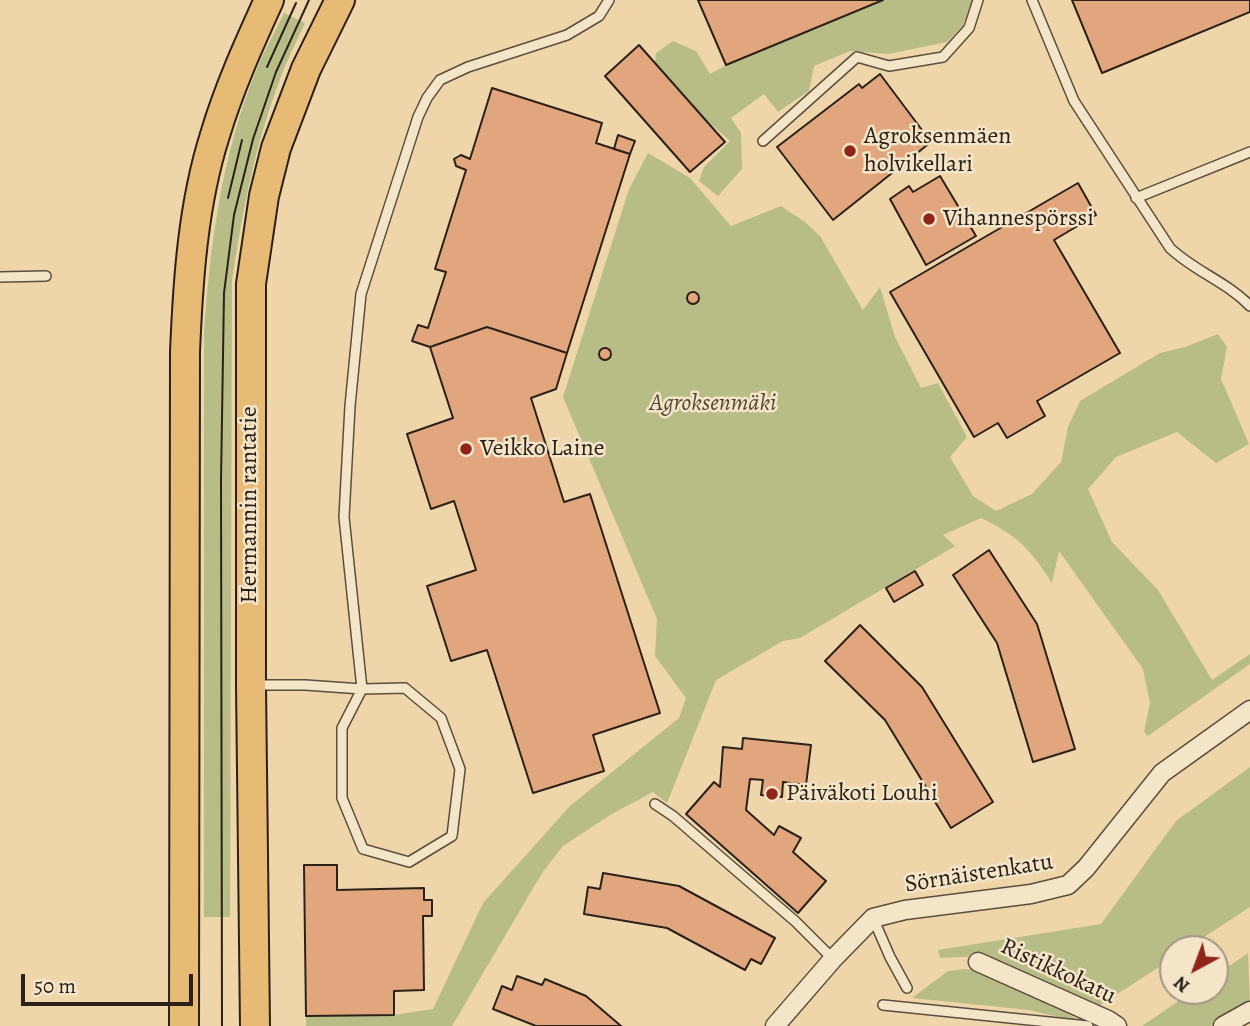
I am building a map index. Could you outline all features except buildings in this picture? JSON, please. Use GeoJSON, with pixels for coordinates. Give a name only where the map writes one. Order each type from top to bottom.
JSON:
{"type":"FeatureCollection","features":[{"type":"Feature","properties":{"kind":"main road"},"geometry":{"type":"LineString","coordinates":[[184,1026],[187,294],[203,180],[214,136],[246,50],[269,0]]}},
{"type":"Feature","properties":{"kind":"main road","name":"Hermannin rantatie"},"geometry":{"type":"LineString","coordinates":[[255,1026],[251,685],[251,284],[264,196],[276,148],[306,69],[340,0]]}},
{"type":"Feature","properties":{"kind":"street","name":"Sörnäistenkatu"},"geometry":{"type":"LineString","coordinates":[[873,918],[905,910],[1031,894],[1068,885],[1086,868],[1162,773],[1250,710]]}},
{"type":"Feature","properties":{"kind":"street"},"geometry":{"type":"LineString","coordinates":[[775,1026],[873,918]]}},
{"type":"Feature","properties":{"kind":"street","name":"Ristikkokatu"},"geometry":{"type":"LineString","coordinates":[[978,962],[1116,1026]]}},
{"type":"Feature","properties":{"kind":"street"},"geometry":{"type":"LineString","coordinates":[[1223,1026],[1250,1011]]}},
{"type":"Feature","properties":{"kind":"lane"},"geometry":{"type":"LineString","coordinates":[[251,685],[362,689],[405,688],[440,718],[460,769],[452,836],[409,862],[362,849],[342,798],[342,728],[362,689],[344,517],[361,294],[418,117],[427,97],[440,80],[468,67],[567,35],[599,16],[608,0]]}},
{"type":"Feature","properties":{"kind":"lane"},"geometry":{"type":"LineString","coordinates":[[763,141],[857,57],[889,66],[943,57],[969,28],[978,0]]}},
{"type":"Feature","properties":{"kind":"lane"},"geometry":{"type":"LineString","coordinates":[[1032,0],[1074,101],[1170,248],[1184,262],[1236,291],[1250,306]]}},
{"type":"Feature","properties":{"kind":"lane"},"geometry":{"type":"LineString","coordinates":[[1136,198],[1250,152]]}},
{"type":"Feature","properties":{"kind":"lane"},"geometry":{"type":"LineString","coordinates":[[0,277],[46,276]]}},
{"type":"Feature","properties":{"kind":"lane"},"geometry":{"type":"LineString","coordinates":[[655,804],[673,816],[834,958]]}},
{"type":"Feature","properties":{"kind":"lane"},"geometry":{"type":"LineString","coordinates":[[873,918],[907,988]]}},
{"type":"Feature","properties":{"kind":"lane"},"geometry":{"type":"LineString","coordinates":[[883,1005],[1087,1026]]}},
{"type":"Feature","properties":{"kind":"green space"},"geometry":{"type":"Polygon","coordinates":[[[883,0],[972,0],[963,25],[947,42],[888,54],[850,51],[814,66],[809,91],[778,112],[764,94],[731,118],[741,133],[742,169],[718,196],[699,181],[704,167],[730,141],[701,115],[655,63],[656,53],[673,41],[696,51],[710,74],[883,0]]]}},
{"type":"Feature","properties":{"kind":"green space"},"geometry":{"type":"Polygon","coordinates":[[[284,13],[305,23],[282,75],[263,130],[245,205],[232,281],[230,917],[204,917],[204,333],[214,233],[234,134],[256,71],[284,13]]]}},
{"type":"Feature","properties":{"kind":"green space","name":"Agroksenmäki"},"geometry":{"type":"Polygon","coordinates":[[[648,153],[690,178],[731,226],[781,206],[805,222],[820,236],[863,310],[880,287],[895,337],[921,388],[938,383],[967,437],[950,457],[973,496],[996,511],[1032,494],[1061,462],[1068,427],[1080,401],[1160,353],[1218,334],[1227,347],[1221,379],[1249,444],[1216,463],[1177,432],[1116,457],[1088,489],[1112,542],[1158,590],[1212,680],[1250,654],[1250,664],[1148,736],[1144,732],[1150,703],[1143,669],[1059,551],[1052,583],[1022,544],[981,518],[943,535],[955,546],[800,638],[783,641],[716,680],[667,803],[653,792],[610,815],[563,846],[542,873],[452,1026],[306,1026],[306,1016],[394,1015],[433,1009],[483,903],[570,806],[679,718],[686,698],[655,656],[657,619],[563,397],[629,189],[648,153]]]}},
{"type":"Feature","properties":{"kind":"green space"},"geometry":{"type":"Polygon","coordinates":[[[1250,767],[1250,907],[1207,935],[1159,935],[1159,967],[1094,1009],[983,956],[940,958],[938,950],[1101,924],[1176,821],[1250,767]]]}},
{"type":"Feature","properties":{"kind":"green space"},"geometry":{"type":"Polygon","coordinates":[[[1248,953],[1250,1005],[1210,1026],[1142,1026],[1173,1005],[1229,1005],[1229,966],[1248,953]]]}},
{"type":"Feature","properties":{"kind":"green space"},"geometry":{"type":"Polygon","coordinates":[[[966,969],[995,976],[1026,989],[1080,1022],[1029,1010],[912,998],[948,971],[966,969]]]}},
{"type":"Feature","properties":{"kind":"tram line"},"geometry":{"type":"LineString","coordinates":[[222,1026],[221,481],[224,293],[234,215],[253,139],[276,72],[309,0]]}},
{"type":"Feature","properties":{"kind":"tram line"},"geometry":{"type":"LineString","coordinates":[[267,67],[296,3]]}},
{"type":"Feature","properties":{"kind":"tram line"},"geometry":{"type":"LineString","coordinates":[[228,198],[242,140]]}},
{"type":"Feature","properties":{"kind":"place","name":"Agroksenmäen holvikellari"},"geometry":{"type":"Point","coordinates":[850,151]}},
{"type":"Feature","properties":{"kind":"place","name":"Vihannespörssi"},"geometry":{"type":"Point","coordinates":[929,219]}},
{"type":"Feature","properties":{"kind":"place","name":"Veikko Laine"},"geometry":{"type":"Point","coordinates":[466,449]}},
{"type":"Feature","properties":{"kind":"place","name":"Päiväkoti Louhi"},"geometry":{"type":"Point","coordinates":[772,794]}}]}
